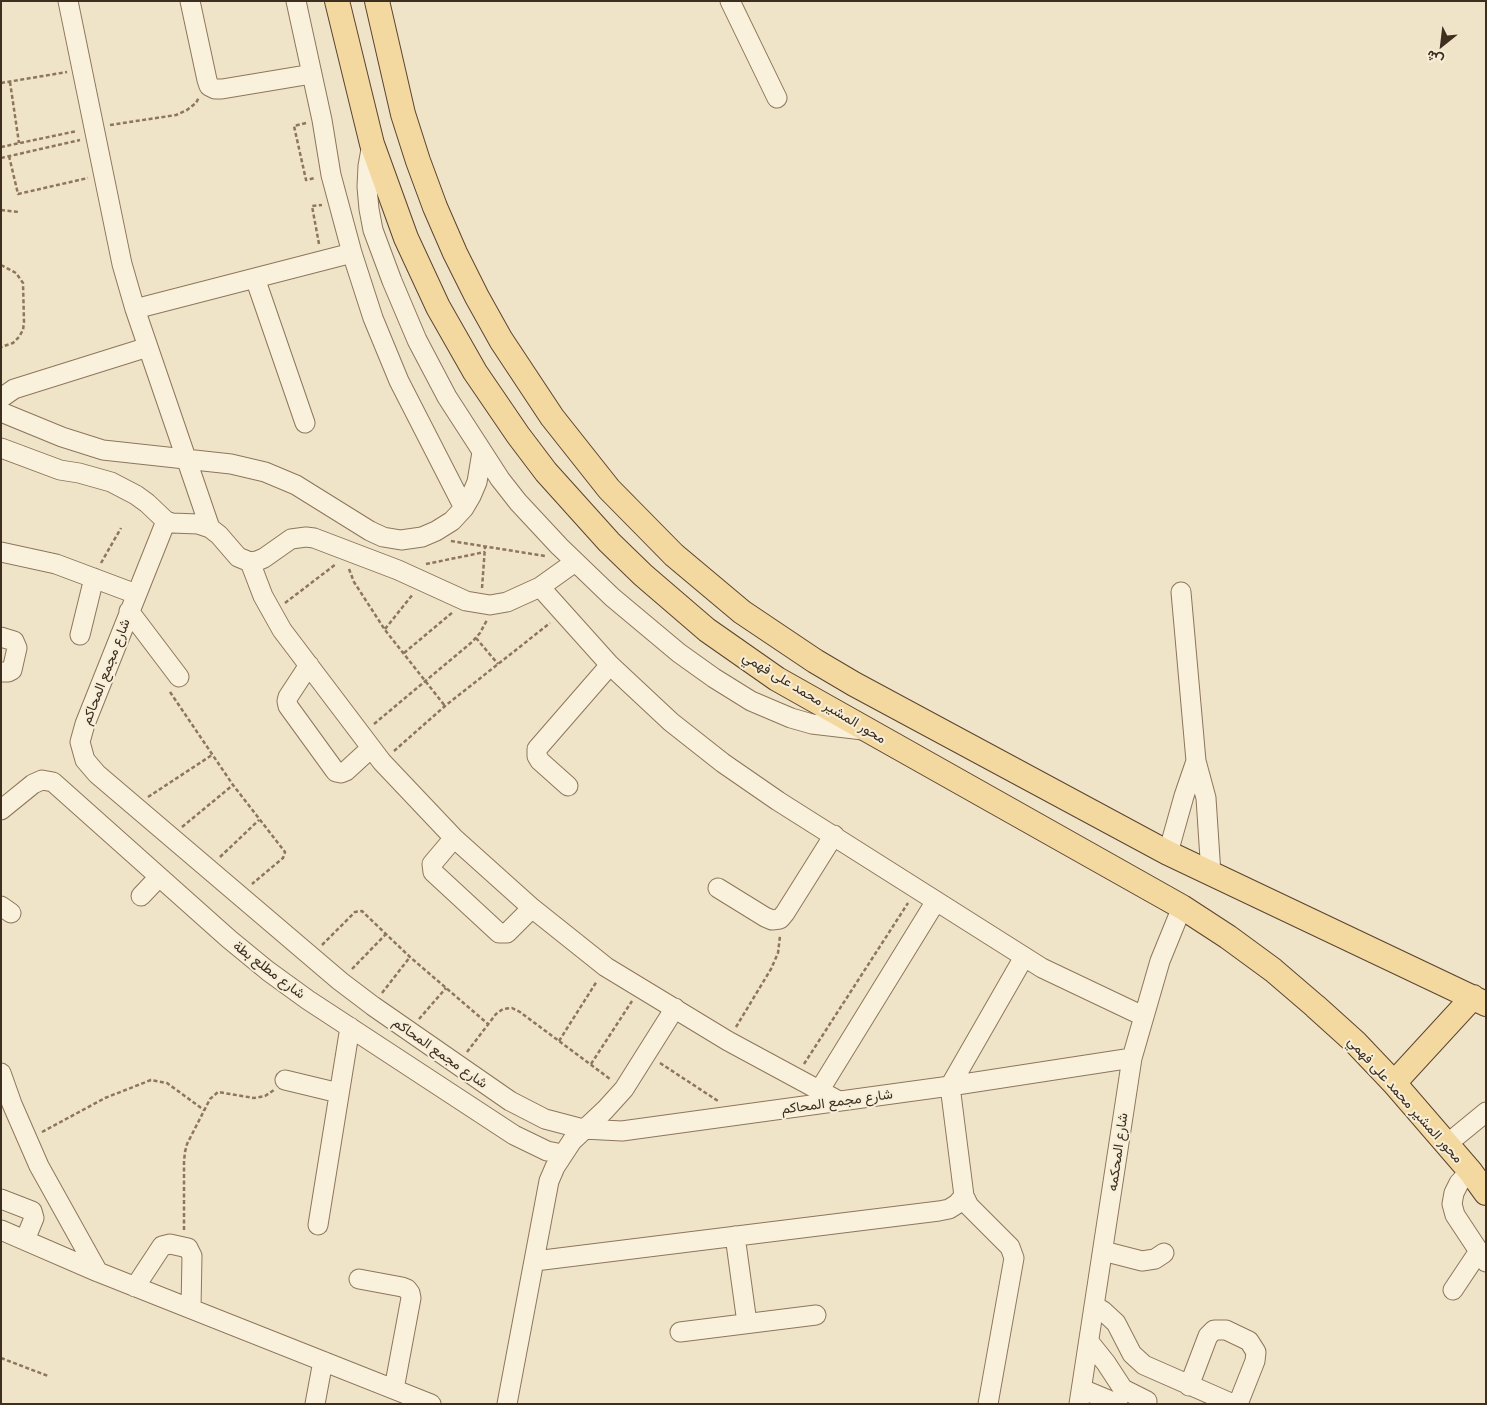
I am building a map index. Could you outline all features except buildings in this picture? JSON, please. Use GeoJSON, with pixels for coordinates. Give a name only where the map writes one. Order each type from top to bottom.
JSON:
{"type":"FeatureCollection","features":[{"type":"Feature","properties":{"kind":"main road","name":"محور المشير محمد على فهمي"},"geometry":{"type":"LineString","coordinates":[[337,1],[372,144],[406,238],[438,307],[475,372],[518,435],[546,472],[609,542],[642,575],[707,630],[777,679],[1182,907],[1228,938],[1287,982],[1356,1043],[1480,1179]]}},
{"type":"Feature","properties":{"kind":"main road"},"geometry":{"type":"LineString","coordinates":[[377,1],[403,114],[435,207],[455,253],[477,297],[526,379],[580,454],[616,496],[674,555],[742,612],[854,684],[1168,853],[1479,1001],[1394,1083]]}},
{"type":"Feature","properties":{"kind":"street"},"geometry":{"type":"LineString","coordinates":[[68,1],[122,264],[135,309],[210,528]]}},
{"type":"Feature","properties":{"kind":"street"},"geometry":{"type":"LineString","coordinates":[[190,1],[209,86],[215,89],[222,89],[312,74]]}},
{"type":"Feature","properties":{"kind":"street"},"geometry":{"type":"LineString","coordinates":[[296,1],[322,120],[331,175],[352,253],[373,318],[399,381],[464,508]]}},
{"type":"Feature","properties":{"kind":"street"},"geometry":{"type":"LineString","coordinates":[[730,1],[777,98]]}},
{"type":"Feature","properties":{"kind":"street"},"geometry":{"type":"LineString","coordinates":[[372,144],[367,187],[369,209],[375,237],[401,303],[428,362],[464,425],[500,479],[518,502],[574,561],[632,614],[679,653],[751,701],[771,711],[812,724],[866,730]]}},
{"type":"Feature","properties":{"kind":"street"},"geometry":{"type":"LineString","coordinates":[[135,309],[352,253]]}},
{"type":"Feature","properties":{"kind":"street"},"geometry":{"type":"LineString","coordinates":[[255,278],[306,423]]}},
{"type":"Feature","properties":{"kind":"street"},"geometry":{"type":"LineString","coordinates":[[1,398],[14,388],[148,347]]}},
{"type":"Feature","properties":{"kind":"street"},"geometry":{"type":"LineString","coordinates":[[1,412],[62,437],[103,450],[248,468],[281,478],[311,494],[359,525],[383,537],[401,540],[436,531],[452,522],[472,496],[482,452]]}},
{"type":"Feature","properties":{"kind":"street"},"geometry":{"type":"LineString","coordinates":[[1,448],[60,470],[97,477],[136,495],[166,521],[198,524],[210,528],[219,534],[238,557],[244,561],[257,562],[284,543],[298,537],[314,538],[347,553],[398,570],[479,604],[507,602],[540,587],[574,561]]}},
{"type":"Feature","properties":{"kind":"street"},"geometry":{"type":"LineString","coordinates":[[97,477],[103,450]]}},
{"type":"Feature","properties":{"kind":"street","name":"شارع مجمع المحاكم"},"geometry":{"type":"LineString","coordinates":[[166,521],[85,724],[80,742],[85,760],[98,774],[310,957],[409,1032],[510,1101],[545,1119],[583,1129],[622,1131],[950,1086],[1132,1058]]}},
{"type":"Feature","properties":{"kind":"street"},"geometry":{"type":"LineString","coordinates":[[347,553],[359,525]]}},
{"type":"Feature","properties":{"kind":"street"},"geometry":{"type":"LineString","coordinates":[[1,552],[56,564],[136,594]]}},
{"type":"Feature","properties":{"kind":"street"},"geometry":{"type":"LineString","coordinates":[[250,562],[263,596],[272,613],[309,665],[371,748],[454,838],[532,908],[606,967],[728,1041],[839,1101]]}},
{"type":"Feature","properties":{"kind":"street"},"geometry":{"type":"LineString","coordinates":[[80,635],[94,578]]}},
{"type":"Feature","properties":{"kind":"street"},"geometry":{"type":"LineString","coordinates":[[540,587],[610,665],[672,722],[723,763],[1024,957],[1060,978],[1143,1016]]}},
{"type":"Feature","properties":{"kind":"street"},"geometry":{"type":"LineString","coordinates":[[1181,592],[1196,761],[1206,798],[1211,874]]}},
{"type":"Feature","properties":{"kind":"street"},"geometry":{"type":"LineString","coordinates":[[129,612],[173,682]]}},
{"type":"Feature","properties":{"kind":"street"},"geometry":{"type":"LineString","coordinates":[[1,638],[14,641],[17,648],[12,670],[1,672]]}},
{"type":"Feature","properties":{"kind":"street"},"geometry":{"type":"LineString","coordinates":[[309,665],[290,693],[287,701],[288,706],[333,768],[336,772],[346,771],[371,748]]}},
{"type":"Feature","properties":{"kind":"street"},"geometry":{"type":"LineString","coordinates":[[568,786],[540,761],[537,756],[537,749],[610,665]]}},
{"type":"Feature","properties":{"kind":"street"},"geometry":{"type":"LineString","coordinates":[[1168,853],[1196,761]]}},
{"type":"Feature","properties":{"kind":"street","name":"شارع مطلع بطة"},"geometry":{"type":"LineString","coordinates":[[1,810],[33,784],[42,780],[52,782],[229,940],[268,970],[350,1028],[514,1135],[547,1151],[562,1154]]}},
{"type":"Feature","properties":{"kind":"street"},"geometry":{"type":"LineString","coordinates":[[718,888],[765,917],[772,920],[780,919],[834,835]]}},
{"type":"Feature","properties":{"kind":"street"},"geometry":{"type":"LineString","coordinates":[[454,838],[432,864],[433,872],[499,932],[507,934],[532,908]]}},
{"type":"Feature","properties":{"kind":"street"},"geometry":{"type":"LineString","coordinates":[[142,896],[159,877]]}},
{"type":"Feature","properties":{"kind":"street"},"geometry":{"type":"LineString","coordinates":[[819,1090],[936,901]]}},
{"type":"Feature","properties":{"kind":"street","name":"شارع المحكمه"},"geometry":{"type":"LineString","coordinates":[[1082,1399],[1132,1058],[1160,961],[1182,907]]}},
{"type":"Feature","properties":{"kind":"street"},"geometry":{"type":"LineString","coordinates":[[988,1404],[1014,1258],[1010,1247],[969,1206],[964,1196],[950,1086],[1024,957]]}},
{"type":"Feature","properties":{"kind":"street"},"geometry":{"type":"LineString","coordinates":[[507,1404],[549,1181],[562,1154],[583,1129],[605,1110],[624,1089],[675,1008]]}},
{"type":"Feature","properties":{"kind":"street"},"geometry":{"type":"LineString","coordinates":[[318,1225],[350,1028]]}},
{"type":"Feature","properties":{"kind":"street"},"geometry":{"type":"LineString","coordinates":[[1,1073],[27,1140],[53,1192],[98,1272]]}},
{"type":"Feature","properties":{"kind":"street"},"geometry":{"type":"LineString","coordinates":[[285,1080],[339,1093]]}},
{"type":"Feature","properties":{"kind":"street"},"geometry":{"type":"LineString","coordinates":[[1447,1144],[1486,1112]]}},
{"type":"Feature","properties":{"kind":"street"},"geometry":{"type":"LineString","coordinates":[[1453,1290],[1482,1256],[1455,1215],[1452,1204],[1454,1193],[1459,1183],[1480,1179]]}},
{"type":"Feature","properties":{"kind":"street"},"geometry":{"type":"LineString","coordinates":[[535,1261],[949,1209],[964,1196]]}},
{"type":"Feature","properties":{"kind":"street"},"geometry":{"type":"LineString","coordinates":[[1,1198],[32,1211],[34,1218],[25,1240]]}},
{"type":"Feature","properties":{"kind":"street"},"geometry":{"type":"LineString","coordinates":[[1,1230],[98,1272],[431,1404]]}},
{"type":"Feature","properties":{"kind":"street"},"geometry":{"type":"LineString","coordinates":[[735,1236],[747,1323]]}},
{"type":"Feature","properties":{"kind":"street"},"geometry":{"type":"LineString","coordinates":[[136,1286],[162,1246],[166,1244],[184,1247],[191,1252],[192,1256],[191,1308]]}},
{"type":"Feature","properties":{"kind":"street"},"geometry":{"type":"LineString","coordinates":[[1103,1250],[1142,1262],[1155,1259],[1164,1252]]}},
{"type":"Feature","properties":{"kind":"street"},"geometry":{"type":"LineString","coordinates":[[359,1279],[402,1287],[410,1293],[411,1298],[394,1389]]}},
{"type":"Feature","properties":{"kind":"street"},"geometry":{"type":"LineString","coordinates":[[1095,1306],[1116,1323],[1127,1347],[1137,1360],[1151,1369],[1233,1404]]}},
{"type":"Feature","properties":{"kind":"street"},"geometry":{"type":"LineString","coordinates":[[680,1332],[816,1315]]}},
{"type":"Feature","properties":{"kind":"street"},"geometry":{"type":"LineString","coordinates":[[1189,1386],[1208,1336],[1214,1330],[1226,1330],[1249,1341],[1256,1352],[1255,1361],[1238,1404]]}},
{"type":"Feature","properties":{"kind":"street"},"geometry":{"type":"LineString","coordinates":[[1090,1342],[1123,1389],[1147,1401]]}},
{"type":"Feature","properties":{"kind":"street"},"geometry":{"type":"LineString","coordinates":[[316,1404],[323,1361]]}},
{"type":"Feature","properties":{"kind":"street"},"geometry":{"type":"LineString","coordinates":[[1082,1399],[1118,1404]]}},
{"type":"Feature","properties":{"kind":"path"},"geometry":{"type":"LineString","coordinates":[[1,83],[83,70]]}},
{"type":"Feature","properties":{"kind":"path"},"geometry":{"type":"LineString","coordinates":[[10,82],[19,143]]}},
{"type":"Feature","properties":{"kind":"path"},"geometry":{"type":"LineString","coordinates":[[322,120],[294,126],[306,180],[331,175]]}},
{"type":"Feature","properties":{"kind":"path"},"geometry":{"type":"LineString","coordinates":[[1,158],[96,137]]}},
{"type":"Feature","properties":{"kind":"path"},"geometry":{"type":"LineString","coordinates":[[9,156],[18,194],[103,175]]}},
{"type":"Feature","properties":{"kind":"path"},"geometry":{"type":"LineString","coordinates":[[322,261],[312,206],[338,202]]}},
{"type":"Feature","properties":{"kind":"path"},"geometry":{"type":"LineString","coordinates":[[1,210],[19,212]]}},
{"type":"Feature","properties":{"kind":"path"},"geometry":{"type":"LineString","coordinates":[[1,265],[16,273],[23,283],[24,322],[23,330],[19,337],[13,343],[1,347]]}},
{"type":"Feature","properties":{"kind":"path"},"geometry":{"type":"LineString","coordinates":[[94,578],[121,528]]}},
{"type":"Feature","properties":{"kind":"path"},"geometry":{"type":"LineString","coordinates":[[449,541],[574,561]]}},
{"type":"Feature","properties":{"kind":"path"},"geometry":{"type":"LineString","coordinates":[[371,748],[426,682],[476,638],[484,626],[479,604],[486,547]]}},
{"type":"Feature","properties":{"kind":"path"},"geometry":{"type":"LineString","coordinates":[[398,570],[485,552]]}},
{"type":"Feature","properties":{"kind":"path"},"geometry":{"type":"LineString","coordinates":[[272,613],[347,553]]}},
{"type":"Feature","properties":{"kind":"path"},"geometry":{"type":"LineString","coordinates":[[347,553],[349,572],[384,630],[445,706]]}},
{"type":"Feature","properties":{"kind":"path"},"geometry":{"type":"LineString","coordinates":[[384,630],[423,581]]}},
{"type":"Feature","properties":{"kind":"path"},"geometry":{"type":"LineString","coordinates":[[403,654],[479,604]]}},
{"type":"Feature","properties":{"kind":"path"},"geometry":{"type":"LineString","coordinates":[[371,748],[445,706],[563,613]]}},
{"type":"Feature","properties":{"kind":"path"},"geometry":{"type":"LineString","coordinates":[[476,638],[498,664]]}},
{"type":"Feature","properties":{"kind":"path"},"geometry":{"type":"LineString","coordinates":[[173,682],[173,698],[233,785],[284,849],[285,855],[239,895]]}},
{"type":"Feature","properties":{"kind":"path"},"geometry":{"type":"LineString","coordinates":[[135,805],[212,755]]}},
{"type":"Feature","properties":{"kind":"path"},"geometry":{"type":"LineString","coordinates":[[171,836],[233,785]]}},
{"type":"Feature","properties":{"kind":"path"},"geometry":{"type":"LineString","coordinates":[[209,868],[260,820]]}},
{"type":"Feature","properties":{"kind":"path"},"geometry":{"type":"LineString","coordinates":[[795,1078],[917,889]]}},
{"type":"Feature","properties":{"kind":"path"},"geometry":{"type":"LineString","coordinates":[[310,957],[355,912],[364,913],[488,1024]]}},
{"type":"Feature","properties":{"kind":"path"},"geometry":{"type":"LineString","coordinates":[[728,1041],[771,969],[778,953],[780,919]]}},
{"type":"Feature","properties":{"kind":"path"},"geometry":{"type":"LineString","coordinates":[[340,981],[386,934]]}},
{"type":"Feature","properties":{"kind":"path"},"geometry":{"type":"LineString","coordinates":[[373,1006],[410,956]]}},
{"type":"Feature","properties":{"kind":"path"},"geometry":{"type":"LineString","coordinates":[[559,1041],[606,967]]}},
{"type":"Feature","properties":{"kind":"path"},"geometry":{"type":"LineString","coordinates":[[409,1032],[446,988]]}},
{"type":"Feature","properties":{"kind":"path"},"geometry":{"type":"LineString","coordinates":[[591,1064],[640,989]]}},
{"type":"Feature","properties":{"kind":"path"},"geometry":{"type":"LineString","coordinates":[[458,1065],[496,1014],[503,1008],[512,1008],[624,1089]]}},
{"type":"Feature","properties":{"kind":"path"},"geometry":{"type":"LineString","coordinates":[[646,1054],[740,1115]]}},
{"type":"Feature","properties":{"kind":"path"},"geometry":{"type":"LineString","coordinates":[[27,1140],[100,1100],[151,1080],[167,1083],[204,1110]]}},
{"type":"Feature","properties":{"kind":"path"},"geometry":{"type":"LineString","coordinates":[[184,1247],[184,1160],[187,1144],[210,1099],[218,1092],[260,1098],[270,1093],[285,1080]]}},
{"type":"Feature","properties":{"kind":"path"},"geometry":{"type":"LineString","coordinates":[[1,1358],[48,1376]]}}]}
